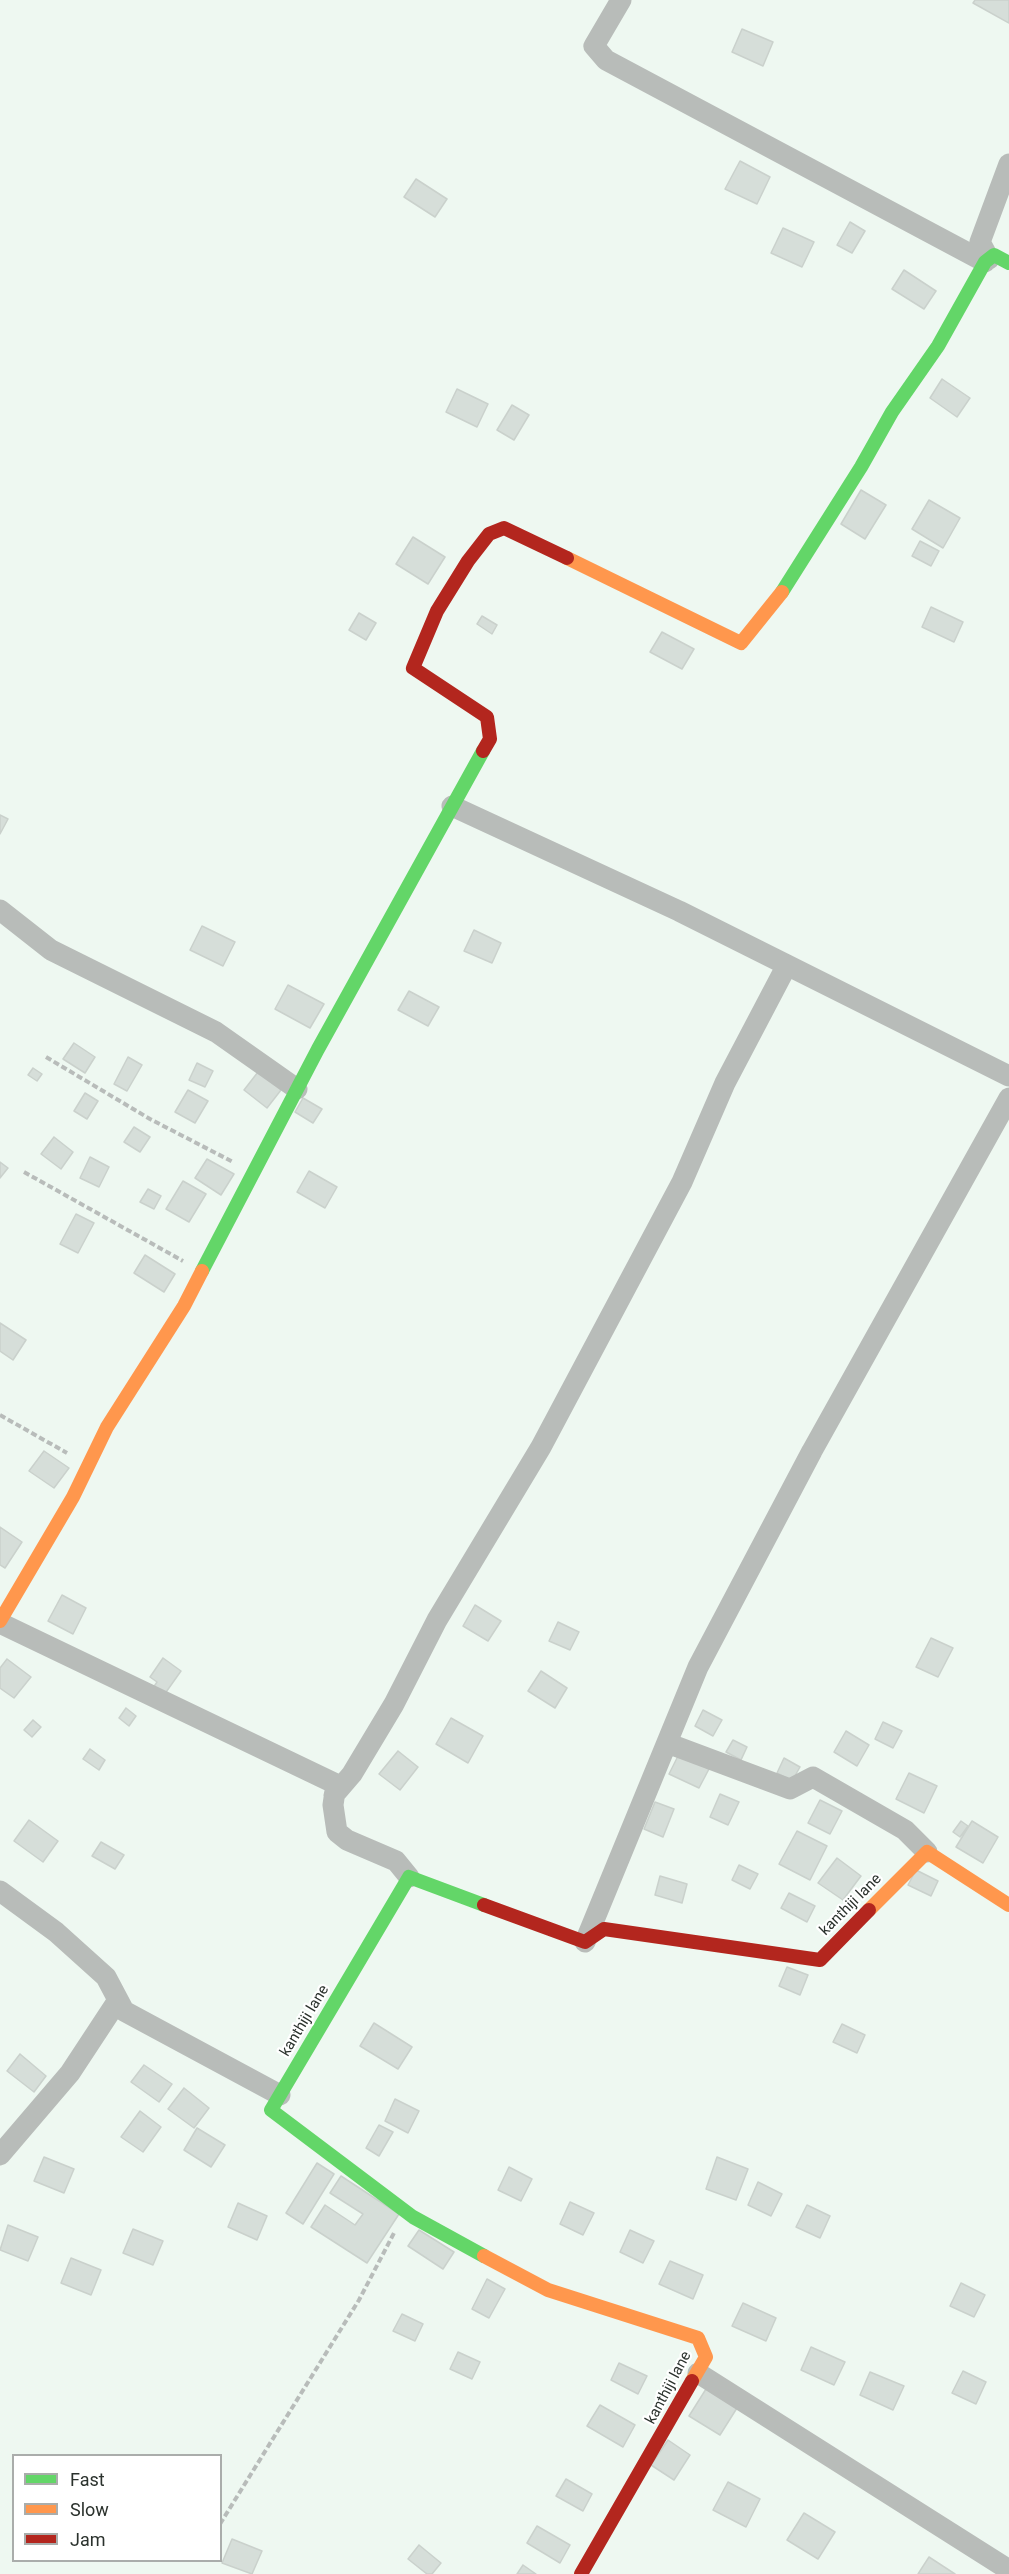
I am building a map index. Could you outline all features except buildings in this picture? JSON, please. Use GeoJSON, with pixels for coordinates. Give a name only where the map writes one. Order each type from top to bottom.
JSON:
{"type":"FeatureCollection","features":[{"type":"Feature","properties":{"kind":"street"},"geometry":{"type":"LineString","coordinates":[[621,0],[594,46],[606,60],[995,261]]}},
{"type":"Feature","properties":{"kind":"street"},"geometry":{"type":"LineString","coordinates":[[995,261],[980,242],[1009,164]]}},
{"type":"Feature","properties":{"kind":"street"},"geometry":{"type":"LineString","coordinates":[[995,261],[892,412],[861,467],[777,599],[741,643],[504,528],[489,534],[468,561],[437,612],[413,668],[487,717],[490,739],[297,1089],[184,1306],[107,1427],[73,1497],[0,1622],[336,1784],[334,1795],[337,1832],[348,1840],[396,1861],[409,1877],[585,1942],[698,1667],[812,1451],[1009,1098]]}},
{"type":"Feature","properties":{"kind":"street"},"geometry":{"type":"LineString","coordinates":[[452,806],[680,911],[1009,1076]]}},
{"type":"Feature","properties":{"kind":"street"},"geometry":{"type":"LineString","coordinates":[[0,910],[51,951],[216,1032],[297,1089]]}},
{"type":"Feature","properties":{"kind":"street"},"geometry":{"type":"LineString","coordinates":[[334,1795],[352,1774],[394,1704],[437,1620],[541,1447],[682,1182],[724,1083],[788,965]]}},
{"type":"Feature","properties":{"kind":"street"},"geometry":{"type":"LineString","coordinates":[[667,1743],[790,1789],[813,1777],[905,1830],[927,1852],[1009,1905]]}},
{"type":"Feature","properties":{"kind":"street","name":"kanthiji lane"},"geometry":{"type":"LineString","coordinates":[[585,1942],[604,1929],[820,1959],[927,1852]]}},
{"type":"Feature","properties":{"kind":"street","name":"kanthiji lane"},"geometry":{"type":"LineString","coordinates":[[409,1877],[271,2110],[406,2211],[548,2289],[698,2338],[706,2357],[581,2574]]}},
{"type":"Feature","properties":{"kind":"street"},"geometry":{"type":"LineString","coordinates":[[0,1891],[56,1932],[106,1977],[123,2011],[280,2095]]}},
{"type":"Feature","properties":{"kind":"street"},"geometry":{"type":"LineString","coordinates":[[0,2155],[70,2073],[118,2000]]}},
{"type":"Feature","properties":{"kind":"street"},"geometry":{"type":"LineString","coordinates":[[698,2373],[1009,2570]]}},
{"type":"Feature","properties":{"kind":"path"},"geometry":{"type":"LineString","coordinates":[[46,1057],[150,1119],[252,1173]]}},
{"type":"Feature","properties":{"kind":"path"},"geometry":{"type":"LineString","coordinates":[[24,1172],[202,1271]]}},
{"type":"Feature","properties":{"kind":"path"},"geometry":{"type":"LineString","coordinates":[[0,1415],[89,1465]]}},
{"type":"Feature","properties":{"kind":"path"},"geometry":{"type":"LineString","coordinates":[[222,2521],[359,2300],[406,2211]]}},
{"type":"Feature","properties":{"kind":"traffic: fast"},"geometry":{"type":"LineString","coordinates":[[782,592],[861,467],[892,412],[938,346],[985,262],[994,255],[1009,263]]}},
{"type":"Feature","properties":{"kind":"traffic: fast"},"geometry":{"type":"LineString","coordinates":[[202,1271],[318,1049],[483,751]]}},
{"type":"Feature","properties":{"kind":"traffic: fast"},"geometry":{"type":"LineString","coordinates":[[484,1905],[409,1877],[271,2110],[413,2217],[484,2256]]}},
{"type":"Feature","properties":{"kind":"traffic: slow"},"geometry":{"type":"LineString","coordinates":[[567,558],[741,643],[782,592]]}},
{"type":"Feature","properties":{"kind":"traffic: slow"},"geometry":{"type":"LineString","coordinates":[[0,1621],[73,1497],[107,1427],[184,1306],[202,1271]]}},
{"type":"Feature","properties":{"kind":"traffic: slow"},"geometry":{"type":"LineString","coordinates":[[869,1910],[927,1852],[1009,1905]]}},
{"type":"Feature","properties":{"kind":"traffic: slow"},"geometry":{"type":"LineString","coordinates":[[484,2256],[548,2290],[698,2338],[706,2357],[692,2381]]}},
{"type":"Feature","properties":{"kind":"traffic: jam"},"geometry":{"type":"LineString","coordinates":[[483,751],[490,739],[487,717],[413,668],[437,611],[468,561],[489,534],[504,528],[567,558]]}},
{"type":"Feature","properties":{"kind":"traffic: jam"},"geometry":{"type":"LineString","coordinates":[[484,1905],[585,1942],[604,1929],[820,1960],[869,1910]]}},
{"type":"Feature","properties":{"kind":"traffic: jam"},"geometry":{"type":"LineString","coordinates":[[581,2574],[692,2381]]}}]}
